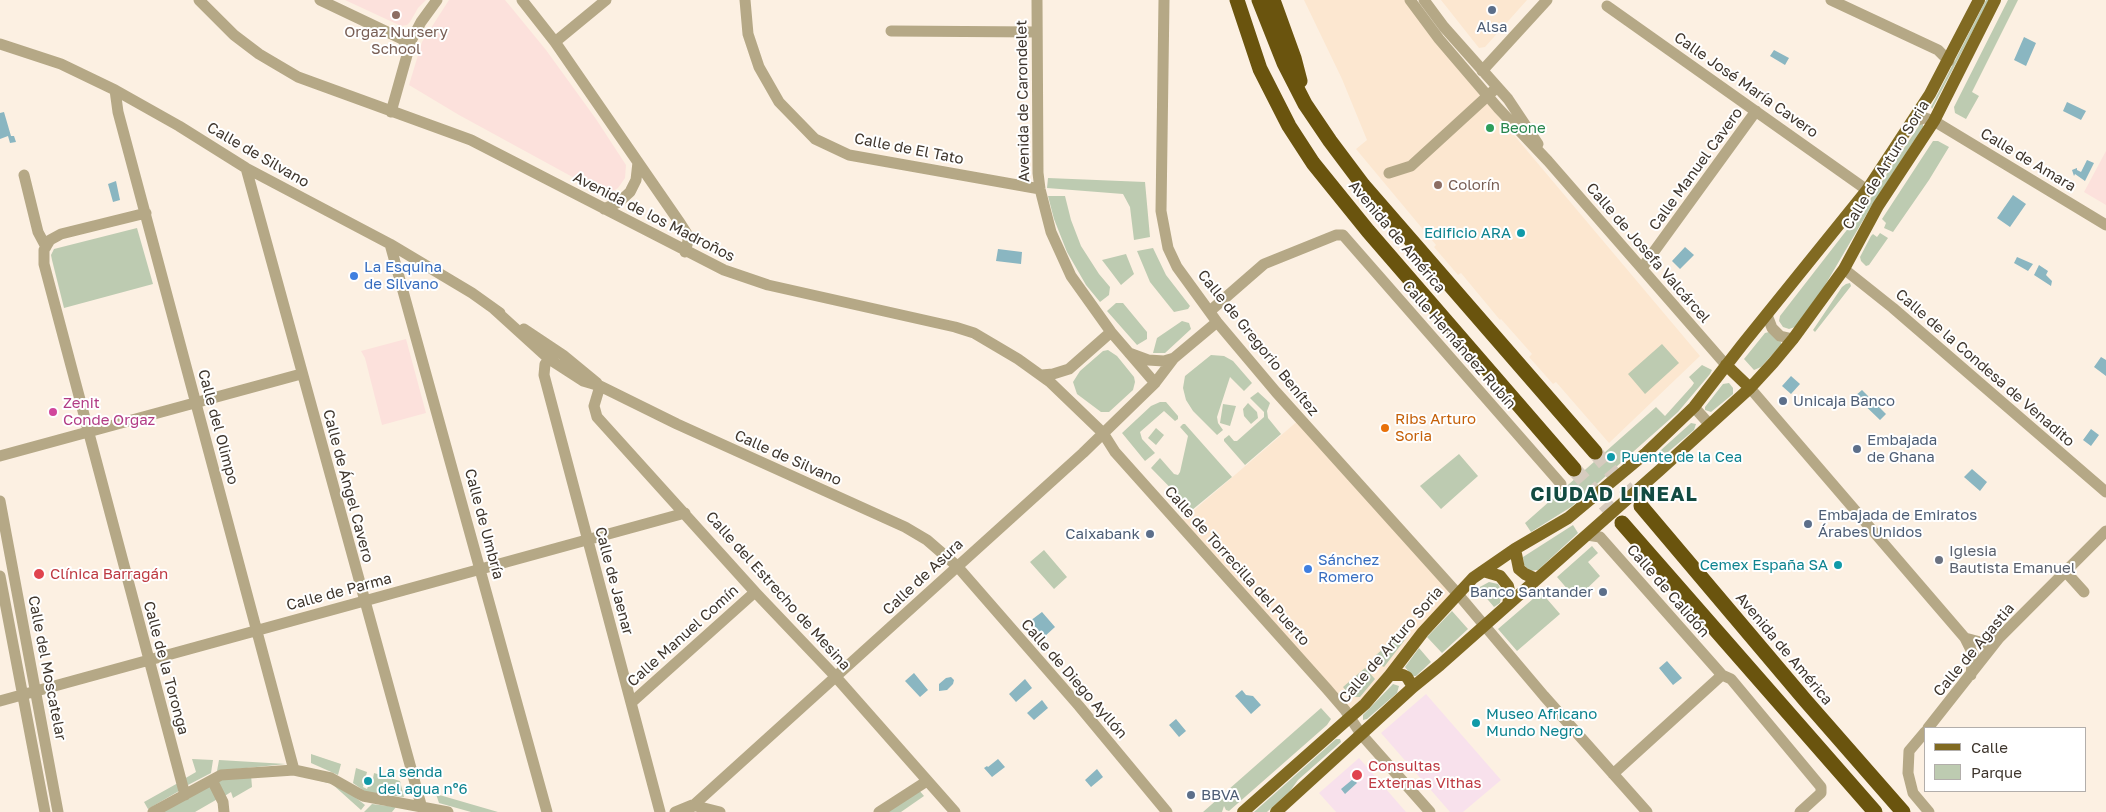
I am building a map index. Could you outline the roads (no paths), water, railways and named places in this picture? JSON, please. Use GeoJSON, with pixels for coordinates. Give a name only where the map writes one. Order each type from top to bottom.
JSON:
{"type":"FeatureCollection","features":[{"type":"Feature","properties":{"kind":"highway"},"geometry":{"type":"LineString","coordinates":[[1228,0],[1237,29],[1260,69]]}},
{"type":"Feature","properties":{"kind":"highway","name":"Avenida de América"},"geometry":{"type":"LineString","coordinates":[[1236,0],[1260,69],[1289,126],[1313,162],[1338,195],[1574,469]]}},
{"type":"Feature","properties":{"kind":"highway","name":"Avenida de América"},"geometry":{"type":"LineString","coordinates":[[1259,0],[1284,63],[1305,104],[1363,185],[1595,452]]}},
{"type":"Feature","properties":{"kind":"highway"},"geometry":{"type":"LineString","coordinates":[[1273,0],[1294,58],[1305,104]]}},
{"type":"Feature","properties":{"kind":"highway","name":"Avenida de América"},"geometry":{"type":"LineString","coordinates":[[1641,506],[1805,700],[1903,812]]}},
{"type":"Feature","properties":{"kind":"highway"},"geometry":{"type":"LineString","coordinates":[[1622,523],[1875,812]]}},
{"type":"Feature","properties":{"kind":"main road","name":"Calle de Arturo Soria"},"geometry":{"type":"LineString","coordinates":[[1243,812],[1365,704],[1390,675],[1422,632],[1457,593],[1483,571],[1515,549],[1568,518],[1646,452],[1694,407],[1867,190],[1914,121],[1949,61],[1980,0]]}},
{"type":"Feature","properties":{"kind":"main road","name":"Calle de Arturo Soria"},"geometry":{"type":"LineString","coordinates":[[1276,812],[1413,687],[1440,666],[1750,388],[1793,339],[1844,269],[1878,206],[1934,121],[1995,0]]}},
{"type":"Feature","properties":{"kind":"main road"},"geometry":{"type":"LineString","coordinates":[[1726,365],[1750,388]]}},
{"type":"Feature","properties":{"kind":"main road"},"geometry":{"type":"LineString","coordinates":[[1515,549],[1519,569],[1536,580]]}},
{"type":"Feature","properties":{"kind":"main road"},"geometry":{"type":"LineString","coordinates":[[1483,571],[1500,576],[1508,586],[1510,595],[1508,604]]}},
{"type":"Feature","properties":{"kind":"main road"},"geometry":{"type":"LineString","coordinates":[[1390,675],[1403,675],[1407,677],[1413,687]]}},
{"type":"Feature","properties":{"kind":"street","name":"Avenida de los Madroños"},"geometry":{"type":"LineString","coordinates":[[199,0],[234,35],[281,68],[309,82],[451,132],[491,149],[604,210],[724,270],[768,285],[956,326],[990,342],[1042,375],[1103,432]]}},
{"type":"Feature","properties":{"kind":"street"},"geometry":{"type":"LineString","coordinates":[[320,0],[402,39],[409,48]]}},
{"type":"Feature","properties":{"kind":"street"},"geometry":{"type":"LineString","coordinates":[[391,112],[409,48],[422,22],[437,0]]}},
{"type":"Feature","properties":{"kind":"street"},"geometry":{"type":"LineString","coordinates":[[522,0],[555,42],[687,234],[688,241],[685,252]]}},
{"type":"Feature","properties":{"kind":"street"},"geometry":{"type":"LineString","coordinates":[[555,42],[606,0]]}},
{"type":"Feature","properties":{"kind":"street","name":"Calle de El Tato"},"geometry":{"type":"LineString","coordinates":[[745,0],[748,34],[759,67],[779,102],[815,139],[849,155],[1040,189]]}},
{"type":"Feature","properties":{"kind":"street","name":"Avenida de Carondelet"},"geometry":{"type":"LineString","coordinates":[[1037,0],[1040,189],[1051,232],[1064,263],[1111,332],[1154,382]]}},
{"type":"Feature","properties":{"kind":"street","name":"Calle de Gregorio Benítez"},"geometry":{"type":"LineString","coordinates":[[1164,0],[1162,223],[1168,248],[1177,266],[1218,322],[1276,392],[1457,593]]}},
{"type":"Feature","properties":{"kind":"street","name":"Calle de Josefa Valcárcel"},"geometry":{"type":"LineString","coordinates":[[1410,0],[1424,20],[1514,127],[1548,160],[1726,365]]}},
{"type":"Feature","properties":{"kind":"street","name":"Calle de Josefa Valcárcel"},"geometry":{"type":"LineString","coordinates":[[1417,0],[1427,4],[1497,87],[1521,118],[1548,160]]}},
{"type":"Feature","properties":{"kind":"street"},"geometry":{"type":"LineString","coordinates":[[1482,70],[1547,0]]}},
{"type":"Feature","properties":{"kind":"street"},"geometry":{"type":"LineString","coordinates":[[1831,0],[1938,50],[1949,61]]}},
{"type":"Feature","properties":{"kind":"street","name":"Calle José María Cavero"},"geometry":{"type":"LineString","coordinates":[[1607,6],[1867,190]]}},
{"type":"Feature","properties":{"kind":"street","name":"Calle de Josefa Valcárcel"},"geometry":{"type":"LineString","coordinates":[[1424,20],[1438,28],[1476,72],[1482,70]]}},
{"type":"Feature","properties":{"kind":"street"},"geometry":{"type":"LineString","coordinates":[[891,31],[1037,32]]}},
{"type":"Feature","properties":{"kind":"street","name":"Calle de Silvano"},"geometry":{"type":"LineString","coordinates":[[0,44],[61,64],[115,90],[179,126],[246,168],[390,244],[472,293],[563,355],[600,386]]}},
{"type":"Feature","properties":{"kind":"street"},"geometry":{"type":"LineString","coordinates":[[1390,173],[1411,166],[1497,87]]}},
{"type":"Feature","properties":{"kind":"street","name":"Calle del Olimpo"},"geometry":{"type":"LineString","coordinates":[[115,90],[118,112],[294,770]]}},
{"type":"Feature","properties":{"kind":"street","name":"Calle Manuel Cavero"},"geometry":{"type":"LineString","coordinates":[[1642,268],[1756,110]]}},
{"type":"Feature","properties":{"kind":"street"},"geometry":{"type":"LineString","coordinates":[[1914,121],[1925,118],[1934,121]]}},
{"type":"Feature","properties":{"kind":"street","name":"Calle de Amara"},"geometry":{"type":"LineString","coordinates":[[1934,121],[2106,225]]}},
{"type":"Feature","properties":{"kind":"street"},"geometry":{"type":"LineString","coordinates":[[604,210],[619,202],[630,192],[636,180],[638,162]]}},
{"type":"Feature","properties":{"kind":"street","name":"Calle de Ángel Cavero"},"geometry":{"type":"LineString","coordinates":[[246,168],[301,374],[422,809]]}},
{"type":"Feature","properties":{"kind":"street"},"geometry":{"type":"LineString","coordinates":[[24,175],[38,232],[46,247]]}},
{"type":"Feature","properties":{"kind":"street"},"geometry":{"type":"LineString","coordinates":[[46,247],[50,240],[62,234],[146,213]]}},
{"type":"Feature","properties":{"kind":"street","name":"Calle Hernández Rubín"},"geometry":{"type":"LineString","coordinates":[[1210,311],[1264,264],[1340,234],[1346,237],[1561,484]]}},
{"type":"Feature","properties":{"kind":"street","name":"Calle de Umbría"},"geometry":{"type":"LineString","coordinates":[[390,244],[547,812]]}},
{"type":"Feature","properties":{"kind":"street","name":"Calle de la Toronga"},"geometry":{"type":"LineString","coordinates":[[46,247],[44,250],[44,264],[185,795]]}},
{"type":"Feature","properties":{"kind":"street","name":"Calle de la Condesa de Venadito"},"geometry":{"type":"LineString","coordinates":[[1844,269],[1886,302],[2106,492]]}},
{"type":"Feature","properties":{"kind":"street","name":"Calle de Silvano"},"geometry":{"type":"LineString","coordinates":[[494,309],[549,359],[583,381],[600,386],[677,424],[905,527],[927,540],[957,566]]}},
{"type":"Feature","properties":{"kind":"street"},"geometry":{"type":"LineString","coordinates":[[1767,315],[1772,328],[1780,336],[1793,339]]}},
{"type":"Feature","properties":{"kind":"street","name":"Calle de Asura"},"geometry":{"type":"LineString","coordinates":[[675,812],[692,810],[835,676],[1083,453],[1154,382],[1174,358],[1218,322]]}},
{"type":"Feature","properties":{"kind":"street"},"geometry":{"type":"LineString","coordinates":[[1060,390],[1061,382],[1069,369],[1111,332]]}},
{"type":"Feature","properties":{"kind":"street"},"geometry":{"type":"LineString","coordinates":[[1129,353],[1148,360],[1164,361],[1174,358]]}},
{"type":"Feature","properties":{"kind":"street"},"geometry":{"type":"LineString","coordinates":[[549,359],[557,355],[563,355]]}},
{"type":"Feature","properties":{"kind":"street","name":"Calle de Jaenar"},"geometry":{"type":"LineString","coordinates":[[549,359],[545,364],[544,375],[660,812]]}},
{"type":"Feature","properties":{"kind":"street"},"geometry":{"type":"LineString","coordinates":[[1042,375],[1069,369]]}},
{"type":"Feature","properties":{"kind":"street"},"geometry":{"type":"LineString","coordinates":[[0,456],[301,374]]}},
{"type":"Feature","properties":{"kind":"street","name":"Calle del Estrecho de Mesina"},"geometry":{"type":"LineString","coordinates":[[600,386],[594,406],[598,417],[755,592],[835,676],[955,812]]}},
{"type":"Feature","properties":{"kind":"street"},"geometry":{"type":"LineString","coordinates":[[1750,388],[1965,638],[1973,654],[1971,675]]}},
{"type":"Feature","properties":{"kind":"street"},"geometry":{"type":"LineString","coordinates":[[1694,407],[1710,425]]}},
{"type":"Feature","properties":{"kind":"street","name":"Calle de Torrecilla del Puerto"},"geometry":{"type":"LineString","coordinates":[[1103,432],[1115,452],[1321,682],[1350,717]]}},
{"type":"Feature","properties":{"kind":"street","name":"Calle del Moscatelar"},"geometry":{"type":"LineString","coordinates":[[0,501],[58,812]]}},
{"type":"Feature","properties":{"kind":"street","name":"Calle de Parma"},"geometry":{"type":"LineString","coordinates":[[0,701],[685,512]]}},
{"type":"Feature","properties":{"kind":"street","name":"Calle de Agastia"},"geometry":{"type":"LineString","coordinates":[[1929,727],[1999,638],[2106,532]]}},
{"type":"Feature","properties":{"kind":"street","name":"Calle de Calidón"},"geometry":{"type":"LineString","coordinates":[[1587,535],[1600,537],[1722,675],[1731,679],[1822,787],[1821,793],[1800,812]]}},
{"type":"Feature","properties":{"kind":"street","name":"Calle de Diego Ayllón"},"geometry":{"type":"LineString","coordinates":[[957,566],[1079,706],[1167,812]]}},
{"type":"Feature","properties":{"kind":"street"},"geometry":{"type":"LineString","coordinates":[[2065,572],[2084,592]]}},
{"type":"Feature","properties":{"kind":"street","name":"Calle del Moscatelar"},"geometry":{"type":"LineString","coordinates":[[0,576],[45,812]]}},
{"type":"Feature","properties":{"kind":"street","name":"Calle Manuel Comín"},"geometry":{"type":"LineString","coordinates":[[631,702],[755,592]]}},
{"type":"Feature","properties":{"kind":"street","name":"Calle de Arturo Soria"},"geometry":{"type":"LineString","coordinates":[[1457,593],[1485,625]]}},
{"type":"Feature","properties":{"kind":"street"},"geometry":{"type":"LineString","coordinates":[[1485,625],[1648,812]]}},
{"type":"Feature","properties":{"kind":"street"},"geometry":{"type":"LineString","coordinates":[[1965,638],[1984,644],[1995,642],[1999,638]]}},
{"type":"Feature","properties":{"kind":"street"},"geometry":{"type":"LineString","coordinates":[[1613,774],[1722,675]]}},
{"type":"Feature","properties":{"kind":"street","name":"Calle de Arturo Soria"},"geometry":{"type":"LineString","coordinates":[[1350,717],[1362,734]]}},
{"type":"Feature","properties":{"kind":"street"},"geometry":{"type":"LineString","coordinates":[[1924,733],[1909,751],[1908,773],[1913,793],[1929,812]]}},
{"type":"Feature","properties":{"kind":"street"},"geometry":{"type":"LineString","coordinates":[[1362,734],[1430,812]]}},
{"type":"Feature","properties":{"kind":"street"},"geometry":{"type":"LineString","coordinates":[[153,812],[221,775],[294,770],[331,778],[364,796],[422,809],[448,812]]}},
{"type":"Feature","properties":{"kind":"street"},"geometry":{"type":"LineString","coordinates":[[212,780],[223,802],[224,812]]}},
{"type":"Feature","properties":{"kind":"street"},"geometry":{"type":"LineString","coordinates":[[879,812],[927,781]]}},
{"type":"Feature","properties":{"kind":"street"},"geometry":{"type":"LineString","coordinates":[[692,810],[720,812]]}},
{"type":"Feature","properties":{"kind":"water"},"geometry":{"type":"Polygon","coordinates":[[[2024,37],[2036,43],[2026,66],[2014,60],[2024,37]]]}},
{"type":"Feature","properties":{"kind":"water"},"geometry":{"type":"Polygon","coordinates":[[[1774,50],[1789,58],[1785,65],[1770,56],[1774,50]]]}},
{"type":"Feature","properties":{"kind":"water"},"geometry":{"type":"Polygon","coordinates":[[[2067,102],[2086,111],[2081,120],[2063,111],[2067,102]]]}},
{"type":"Feature","properties":{"kind":"water"},"geometry":{"type":"Polygon","coordinates":[[[4,112],[11,136],[14,136],[16,142],[10,143],[8,136],[0,139],[0,113],[4,112]]]}},
{"type":"Feature","properties":{"kind":"water"},"geometry":{"type":"Polygon","coordinates":[[[2087,160],[2094,163],[2085,181],[2075,174],[2074,176],[2072,170],[2077,168],[2081,172],[2087,160]]]}},
{"type":"Feature","properties":{"kind":"water"},"geometry":{"type":"Polygon","coordinates":[[[116,181],[120,200],[113,202],[108,184],[116,181]]]}},
{"type":"Feature","properties":{"kind":"water"},"geometry":{"type":"Polygon","coordinates":[[[2013,195],[2026,204],[2010,227],[1997,218],[2013,195]]]}},
{"type":"Feature","properties":{"kind":"water"},"geometry":{"type":"Polygon","coordinates":[[[1685,247],[1694,255],[1680,269],[1672,261],[1685,247]]]}},
{"type":"Feature","properties":{"kind":"water"},"geometry":{"type":"Polygon","coordinates":[[[998,249],[1022,252],[1021,264],[996,261],[998,249]]]}},
{"type":"Feature","properties":{"kind":"water"},"geometry":{"type":"Polygon","coordinates":[[[2017,257],[2033,264],[2028,271],[2014,263],[2017,257]]]}},
{"type":"Feature","properties":{"kind":"water"},"geometry":{"type":"Polygon","coordinates":[[[2039,265],[2048,271],[2046,275],[2052,281],[2051,286],[2034,275],[2039,265]]]}},
{"type":"Feature","properties":{"kind":"water"},"geometry":{"type":"Polygon","coordinates":[[[2101,357],[2106,360],[2106,376],[2094,367],[2101,357]]]}},
{"type":"Feature","properties":{"kind":"water"},"geometry":{"type":"Polygon","coordinates":[[[1791,376],[1800,384],[1791,394],[1782,386],[1791,376]]]}},
{"type":"Feature","properties":{"kind":"water"},"geometry":{"type":"Polygon","coordinates":[[[1862,390],[1886,414],[1880,420],[1855,396],[1862,390]]]}},
{"type":"Feature","properties":{"kind":"water"},"geometry":{"type":"Polygon","coordinates":[[[2091,429],[2099,435],[2091,446],[2083,440],[2091,429]]]}},
{"type":"Feature","properties":{"kind":"water"},"geometry":{"type":"Polygon","coordinates":[[[1972,469],[1987,482],[1980,491],[1964,477],[1972,469]]]}},
{"type":"Feature","properties":{"kind":"water"},"geometry":{"type":"Polygon","coordinates":[[[1042,612],[1055,627],[1044,637],[1030,621],[1042,612]]]}},
{"type":"Feature","properties":{"kind":"water"},"geometry":{"type":"Polygon","coordinates":[[[1667,661],[1682,678],[1673,685],[1659,668],[1667,661]]]}},
{"type":"Feature","properties":{"kind":"water"},"geometry":{"type":"Polygon","coordinates":[[[914,673],[928,690],[920,697],[905,681],[914,673]]]}},
{"type":"Feature","properties":{"kind":"water"},"geometry":{"type":"Polygon","coordinates":[[[951,677],[954,680],[953,684],[947,690],[939,691],[939,684],[946,678],[951,677]]]}},
{"type":"Feature","properties":{"kind":"water"},"geometry":{"type":"Polygon","coordinates":[[[1025,679],[1032,688],[1016,702],[1009,694],[1025,679]]]}},
{"type":"Feature","properties":{"kind":"water"},"geometry":{"type":"Polygon","coordinates":[[[1242,690],[1246,695],[1253,696],[1261,705],[1251,714],[1235,696],[1242,690]]]}},
{"type":"Feature","properties":{"kind":"water"},"geometry":{"type":"Polygon","coordinates":[[[1042,700],[1048,708],[1034,720],[1027,713],[1042,700]]]}},
{"type":"Feature","properties":{"kind":"water"},"geometry":{"type":"Polygon","coordinates":[[[1176,719],[1186,731],[1179,737],[1169,725],[1176,719]]]}},
{"type":"Feature","properties":{"kind":"water"},"geometry":{"type":"Polygon","coordinates":[[[998,759],[1005,767],[992,777],[984,768],[998,759]]]}},
{"type":"Feature","properties":{"kind":"water"},"geometry":{"type":"Polygon","coordinates":[[[1097,769],[1103,777],[1091,787],[1085,780],[1097,769]]]}},
{"type":"Feature","properties":{"kind":"water"},"geometry":{"type":"Polygon","coordinates":[[[1353,779],[1357,783],[1345,794],[1341,789],[1353,779]]]}},
{"type":"Feature","properties":{"kind":"tunnel"},"geometry":{"type":"LineString","coordinates":[[1595,452],[1640,505]]}},
{"type":"Feature","properties":{"kind":"tunnel"},"geometry":{"type":"LineString","coordinates":[[1574,469],[1621,522]]}},
{"type":"Feature","properties":{"kind":"place","name":"Alsa"},"geometry":{"type":"Point","coordinates":[1492,10]}},
{"type":"Feature","properties":{"kind":"place","name":"Orgaz Nursery School"},"geometry":{"type":"Point","coordinates":[396,15]}},
{"type":"Feature","properties":{"kind":"place","name":"Beone"},"geometry":{"type":"Point","coordinates":[1490,128]}},
{"type":"Feature","properties":{"kind":"place","name":"Colorín"},"geometry":{"type":"Point","coordinates":[1438,185]}},
{"type":"Feature","properties":{"kind":"place","name":"Edificio ARA"},"geometry":{"type":"Point","coordinates":[1521,233]}},
{"type":"Feature","properties":{"kind":"place","name":"La Esquina de Silvano"},"geometry":{"type":"Point","coordinates":[354,276]}},
{"type":"Feature","properties":{"kind":"place","name":"Unicaja Banco"},"geometry":{"type":"Point","coordinates":[1783,401]}},
{"type":"Feature","properties":{"kind":"place","name":"Zenit Conde Orgaz"},"geometry":{"type":"Point","coordinates":[53,412]}},
{"type":"Feature","properties":{"kind":"place","name":"Ribs Arturo Soria"},"geometry":{"type":"Point","coordinates":[1385,428]}},
{"type":"Feature","properties":{"kind":"place","name":"Embajada de Ghana"},"geometry":{"type":"Point","coordinates":[1857,449]}},
{"type":"Feature","properties":{"kind":"place","name":"Puente de la Cea"},"geometry":{"type":"Point","coordinates":[1611,457]}},
{"type":"Feature","properties":{"kind":"place","name":"Embajada de Emiratos Árabes Unidos"},"geometry":{"type":"Point","coordinates":[1808,524]}},
{"type":"Feature","properties":{"kind":"place","name":"Caixabank"},"geometry":{"type":"Point","coordinates":[1150,534]}},
{"type":"Feature","properties":{"kind":"place","name":"Iglesia Bautista Emanuel"},"geometry":{"type":"Point","coordinates":[1939,560]}},
{"type":"Feature","properties":{"kind":"place","name":"Cemex España SA"},"geometry":{"type":"Point","coordinates":[1838,565]}},
{"type":"Feature","properties":{"kind":"place","name":"Sánchez Romero"},"geometry":{"type":"Point","coordinates":[1308,569]}},
{"type":"Feature","properties":{"kind":"place","name":"Clínica Barragán"},"geometry":{"type":"Point","coordinates":[39,574]}},
{"type":"Feature","properties":{"kind":"place","name":"Banco Santander"},"geometry":{"type":"Point","coordinates":[1603,592]}},
{"type":"Feature","properties":{"kind":"place","name":"Museo Africano Mundo Negro"},"geometry":{"type":"Point","coordinates":[1476,723]}},
{"type":"Feature","properties":{"kind":"place","name":"Consultas Externas Vithas"},"geometry":{"type":"Point","coordinates":[1357,775]}},
{"type":"Feature","properties":{"kind":"place","name":"La senda del agua nº6"},"geometry":{"type":"Point","coordinates":[368,781]}},
{"type":"Feature","properties":{"kind":"place","name":"BBVA"},"geometry":{"type":"Point","coordinates":[1191,795]}},
{"type":"Feature","properties":{"kind":"district","name":"CIUDAD LINEAL"},"geometry":{"type":"Point","coordinates":[1614,495]}}]}
